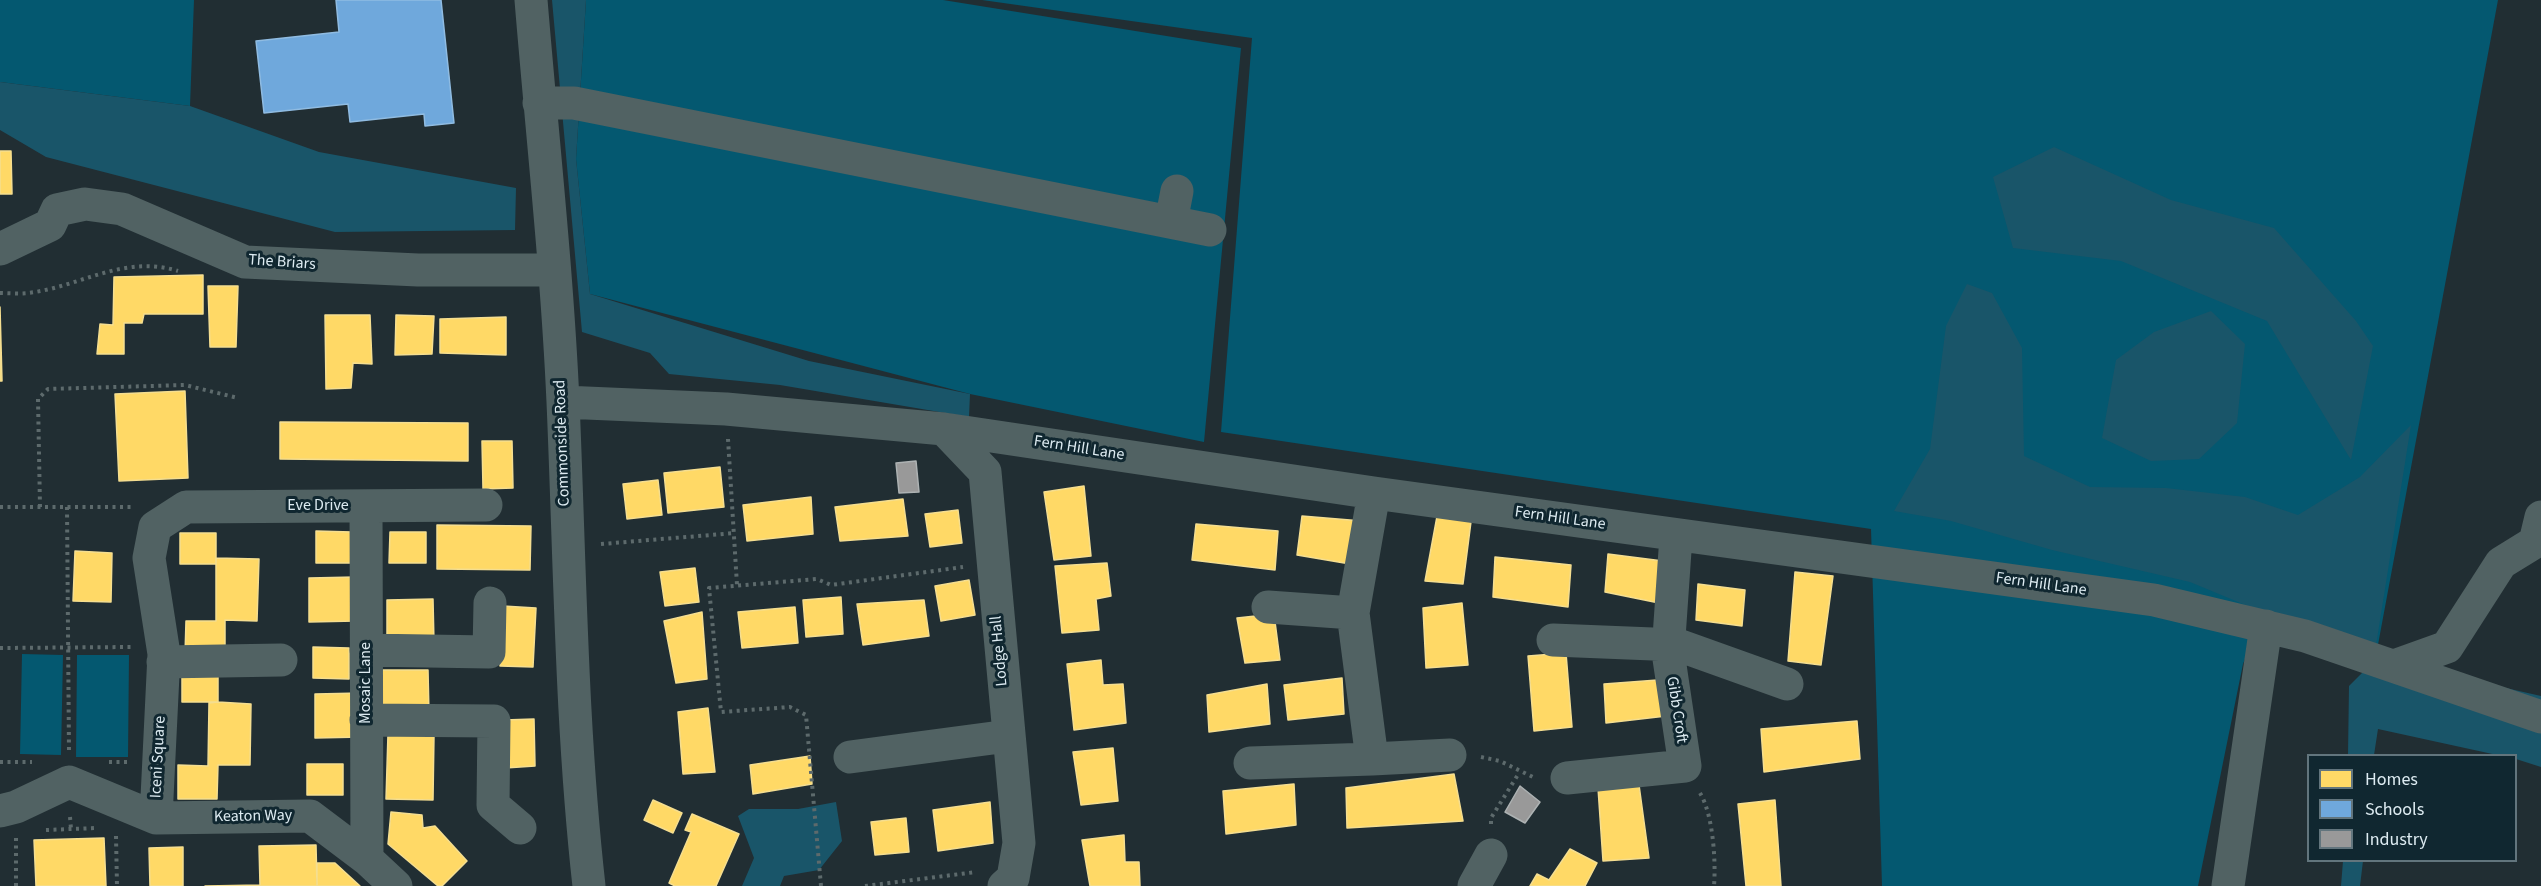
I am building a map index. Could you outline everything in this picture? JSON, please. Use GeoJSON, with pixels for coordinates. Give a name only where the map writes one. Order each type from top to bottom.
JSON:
{"type":"FeatureCollection","features":[{"type":"Feature","properties":{"kind":"street","name":"Commonside Road"},"geometry":{"type":"LineString","coordinates":[[531,0],[563,402],[567,547],[589,886]]}},
{"type":"Feature","properties":{"kind":"street"},"geometry":{"type":"LineString","coordinates":[[539,103],[574,103],[1174,206],[1210,230]]}},
{"type":"Feature","properties":{"kind":"street","name":"The Briars"},"geometry":{"type":"LineString","coordinates":[[0,249],[50,225],[57,210],[85,204],[122,209],[245,262],[418,270],[554,270]]}},
{"type":"Feature","properties":{"kind":"street","name":"Fern Hill Lane"},"geometry":{"type":"LineString","coordinates":[[563,402],[726,409],[944,429],[1676,536],[2154,600],[2266,626],[2394,666],[2541,717]]}},
{"type":"Feature","properties":{"kind":"street","name":"Lodge Hall"},"geometry":{"type":"LineString","coordinates":[[944,429],[986,472],[1019,843],[1010,876]]}},
{"type":"Feature","properties":{"kind":"street"},"geometry":{"type":"LineString","coordinates":[[1372,759],[1353,613],[1374,493]]}},
{"type":"Feature","properties":{"kind":"street","name":"Eve Drive"},"geometry":{"type":"LineString","coordinates":[[147,517],[186,507],[486,505]]}},
{"type":"Feature","properties":{"kind":"street","name":"Mosaic Lane"},"geometry":{"type":"LineString","coordinates":[[366,506],[367,859]]}},
{"type":"Feature","properties":{"kind":"street","name":"Iceni Square"},"geometry":{"type":"LineString","coordinates":[[69,782],[156,818],[163,654],[149,558],[147,517]]}},
{"type":"Feature","properties":{"kind":"street","name":"Gibb Croft"},"geometry":{"type":"LineString","coordinates":[[1567,778],[1685,766],[1668,645],[1676,536]]}},
{"type":"Feature","properties":{"kind":"street"},"geometry":{"type":"LineString","coordinates":[[2394,666],[2447,647],[2501,563],[2539,536]]}},
{"type":"Feature","properties":{"kind":"street"},"geometry":{"type":"LineString","coordinates":[[366,650],[489,652],[490,603]]}},
{"type":"Feature","properties":{"kind":"street"},"geometry":{"type":"LineString","coordinates":[[1268,607],[1353,613]]}},
{"type":"Feature","properties":{"kind":"street"},"geometry":{"type":"LineString","coordinates":[[2228,886],[2266,626]]}},
{"type":"Feature","properties":{"kind":"street"},"geometry":{"type":"LineString","coordinates":[[1553,640],[1678,645],[1787,684]]}},
{"type":"Feature","properties":{"kind":"street"},"geometry":{"type":"LineString","coordinates":[[163,654],[281,660]]}},
{"type":"Feature","properties":{"kind":"street"},"geometry":{"type":"LineString","coordinates":[[366,720],[494,721],[493,805],[520,828]]}},
{"type":"Feature","properties":{"kind":"street"},"geometry":{"type":"LineString","coordinates":[[850,757],[1008,736]]}},
{"type":"Feature","properties":{"kind":"street"},"geometry":{"type":"LineString","coordinates":[[1250,763],[1464,756]]}},
{"type":"Feature","properties":{"kind":"street"},"geometry":{"type":"LineString","coordinates":[[11,816],[69,782]]}},
{"type":"Feature","properties":{"kind":"street","name":"Keaton Way"},"geometry":{"type":"LineString","coordinates":[[156,818],[310,816],[367,859],[396,886]]}},
{"type":"Feature","properties":{"kind":"street"},"geometry":{"type":"LineString","coordinates":[[1474,886],[1491,855]]}},
{"type":"Feature","properties":{"kind":"path"},"geometry":{"type":"LineString","coordinates":[[0,293],[29,292],[123,267],[149,266],[185,273]]}},
{"type":"Feature","properties":{"kind":"path"},"geometry":{"type":"LineString","coordinates":[[40,507],[38,399],[48,389],[184,385],[238,398]]}},
{"type":"Feature","properties":{"kind":"path"},"geometry":{"type":"LineString","coordinates":[[726,409],[737,585]]}},
{"type":"Feature","properties":{"kind":"path"},"geometry":{"type":"LineString","coordinates":[[0,507],[68,507],[147,517]]}},
{"type":"Feature","properties":{"kind":"path"},"geometry":{"type":"LineString","coordinates":[[68,507],[71,829]]}},
{"type":"Feature","properties":{"kind":"path"},"geometry":{"type":"LineString","coordinates":[[567,547],[735,533]]}},
{"type":"Feature","properties":{"kind":"path"},"geometry":{"type":"LineString","coordinates":[[820,886],[806,715],[790,707],[721,712],[709,588],[817,579],[831,585],[993,562]]}},
{"type":"Feature","properties":{"kind":"path"},"geometry":{"type":"LineString","coordinates":[[0,648],[69,647],[163,654]]}},
{"type":"Feature","properties":{"kind":"path"},"geometry":{"type":"LineString","coordinates":[[1464,756],[1500,761],[1519,772],[1548,783],[1567,778]]}},
{"type":"Feature","properties":{"kind":"path"},"geometry":{"type":"LineString","coordinates":[[1685,766],[1707,804],[1715,871],[1714,886]]}},
{"type":"Feature","properties":{"kind":"path"},"geometry":{"type":"LineString","coordinates":[[1491,855],[1491,818],[1519,772]]}},
{"type":"Feature","properties":{"kind":"path"},"geometry":{"type":"LineString","coordinates":[[16,886],[11,816],[71,829],[105,828]]}},
{"type":"Feature","properties":{"kind":"path"},"geometry":{"type":"LineString","coordinates":[[116,828],[117,886]]}},
{"type":"Feature","properties":{"kind":"path"},"geometry":{"type":"LineString","coordinates":[[865,886],[1010,876]]}},
{"type":"Feature","properties":{"kind":"shaded area"},"geometry":{"type":"Polygon","coordinates":[[[0,0],[194,0],[190,106],[0,82],[0,0]]]}},
{"type":"Feature","properties":{"kind":"shaded area"},"geometry":{"type":"Polygon","coordinates":[[[552,0],[586,0],[576,159],[590,294],[809,361],[970,394],[969,417],[780,385],[669,374],[650,353],[582,332],[552,0]]]}},
{"type":"Feature","properties":{"kind":"shaded area"},"geometry":{"type":"Polygon","coordinates":[[[586,0],[943,0],[1241,48],[1204,442],[970,394],[590,294],[576,159],[586,0]]]}},
{"type":"Feature","properties":{"kind":"shaded area"},"geometry":{"type":"Polygon","coordinates":[[[982,0],[2498,0],[2377,650],[2249,622],[2251,644],[2243,664],[2198,886],[1882,886],[1871,529],[1221,432],[1252,38],[982,0]]]}},
{"type":"Feature","properties":{"kind":"shaded area"},"geometry":{"type":"Polygon","coordinates":[[[0,82],[190,106],[319,152],[516,188],[515,230],[335,232],[46,157],[0,130],[0,82]]]}},
{"type":"Feature","properties":{"kind":"shaded area"},"geometry":{"type":"Polygon","coordinates":[[[2054,147],[2171,200],[2274,228],[2356,321],[2373,346],[2351,460],[2267,321],[2121,261],[2013,248],[1993,177],[2054,147]]]}},
{"type":"Feature","properties":{"kind":"shaded area"},"geometry":{"type":"Polygon","coordinates":[[[1967,284],[1992,293],[2022,348],[2024,456],[2090,487],[2166,488],[2245,497],[2298,515],[2360,477],[2411,425],[2374,658],[2541,696],[2541,767],[2517,759],[2517,754],[2492,754],[2378,729],[2374,754],[2348,754],[2349,686],[2375,660],[2373,658],[2190,582],[2052,550],[1951,521],[1894,511],[1930,449],[1946,326],[1967,284]]]}},
{"type":"Feature","properties":{"kind":"shaded area"},"geometry":{"type":"Polygon","coordinates":[[[2211,311],[2245,344],[2237,423],[2199,459],[2151,461],[2102,438],[2116,360],[2154,332],[2211,311]]]}},
{"type":"Feature","properties":{"kind":"shaded area"},"geometry":{"type":"Polygon","coordinates":[[[22,654],[63,655],[61,755],[20,754],[22,654]]]}},
{"type":"Feature","properties":{"kind":"shaded area"},"geometry":{"type":"Polygon","coordinates":[[[77,655],[129,655],[128,757],[76,757],[77,655]]]}},
{"type":"Feature","properties":{"kind":"shaded area"},"geometry":{"type":"Polygon","coordinates":[[[836,802],[842,841],[819,870],[784,876],[780,886],[742,886],[754,858],[738,816],[749,809],[798,809],[836,802]]]}},
{"type":"Feature","properties":{"kind":"shaded area"},"geometry":{"type":"Polygon","coordinates":[[[2343,862],[2363,862],[2360,886],[2341,886],[2343,862]]]}},
{"type":"Feature","properties":{"kind":"building: Homes"},"geometry":{"type":"Polygon","coordinates":[[[0,151],[11,151],[12,194],[0,194],[0,151]]]}},
{"type":"Feature","properties":{"kind":"building: Homes"},"geometry":{"type":"Polygon","coordinates":[[[203,275],[203,314],[144,314],[142,323],[124,323],[124,354],[97,354],[100,324],[113,325],[114,277],[203,275]]]}},
{"type":"Feature","properties":{"kind":"building: Homes"},"geometry":{"type":"Polygon","coordinates":[[[208,286],[238,286],[236,347],[210,347],[208,286]]]}},
{"type":"Feature","properties":{"kind":"building: Homes"},"geometry":{"type":"Polygon","coordinates":[[[0,307],[2,381],[0,381],[0,307]]]}},
{"type":"Feature","properties":{"kind":"building: Homes"},"geometry":{"type":"Polygon","coordinates":[[[325,315],[370,315],[372,364],[353,363],[351,388],[326,389],[325,315]]]}},
{"type":"Feature","properties":{"kind":"building: Homes"},"geometry":{"type":"Polygon","coordinates":[[[396,315],[434,316],[432,354],[395,355],[396,315]]]}},
{"type":"Feature","properties":{"kind":"building: Homes"},"geometry":{"type":"Polygon","coordinates":[[[506,317],[506,355],[440,353],[440,319],[506,317]]]}},
{"type":"Feature","properties":{"kind":"building: Homes"},"geometry":{"type":"Polygon","coordinates":[[[185,391],[188,478],[119,481],[115,394],[185,391]]]}},
{"type":"Feature","properties":{"kind":"building: Homes"},"geometry":{"type":"Polygon","coordinates":[[[280,422],[468,423],[468,461],[280,459],[280,422]]]}},
{"type":"Feature","properties":{"kind":"building: Homes"},"geometry":{"type":"Polygon","coordinates":[[[482,441],[512,441],[513,488],[483,489],[482,441]]]}},
{"type":"Feature","properties":{"kind":"building: Homes"},"geometry":{"type":"Polygon","coordinates":[[[720,467],[724,507],[668,513],[664,473],[720,467]]]}},
{"type":"Feature","properties":{"kind":"building: Homes"},"geometry":{"type":"Polygon","coordinates":[[[658,480],[662,515],[627,519],[623,484],[658,480]]]}},
{"type":"Feature","properties":{"kind":"building: Homes"},"geometry":{"type":"Polygon","coordinates":[[[1084,486],[1091,556],[1054,560],[1044,492],[1084,486]]]}},
{"type":"Feature","properties":{"kind":"building: Homes"},"geometry":{"type":"Polygon","coordinates":[[[811,497],[813,534],[747,541],[743,505],[811,497]]]}},
{"type":"Feature","properties":{"kind":"building: Homes"},"geometry":{"type":"Polygon","coordinates":[[[903,499],[908,536],[840,541],[835,507],[903,499]]]}},
{"type":"Feature","properties":{"kind":"building: Homes"},"geometry":{"type":"Polygon","coordinates":[[[958,510],[962,543],[930,547],[925,514],[958,510]]]}},
{"type":"Feature","properties":{"kind":"building: Homes"},"geometry":{"type":"Polygon","coordinates":[[[1438,511],[1472,514],[1463,584],[1425,581],[1438,511]]]}},
{"type":"Feature","properties":{"kind":"building: Homes"},"geometry":{"type":"Polygon","coordinates":[[[1302,516],[1362,521],[1356,565],[1297,555],[1302,516]]]}},
{"type":"Feature","properties":{"kind":"building: Homes"},"geometry":{"type":"Polygon","coordinates":[[[1196,524],[1278,531],[1275,570],[1192,560],[1196,524]]]}},
{"type":"Feature","properties":{"kind":"building: Homes"},"geometry":{"type":"Polygon","coordinates":[[[437,525],[531,526],[530,570],[437,569],[437,525]]]}},
{"type":"Feature","properties":{"kind":"building: Homes"},"geometry":{"type":"Polygon","coordinates":[[[316,531],[352,532],[353,563],[316,563],[316,531]]]}},
{"type":"Feature","properties":{"kind":"building: Homes"},"geometry":{"type":"Polygon","coordinates":[[[390,532],[426,532],[426,563],[389,563],[390,532]]]}},
{"type":"Feature","properties":{"kind":"building: Homes"},"geometry":{"type":"Polygon","coordinates":[[[180,533],[216,533],[216,564],[180,564],[180,533]]]}},
{"type":"Feature","properties":{"kind":"building: Homes"},"geometry":{"type":"Polygon","coordinates":[[[75,551],[112,553],[111,602],[73,601],[75,551]]]}},
{"type":"Feature","properties":{"kind":"building: Homes"},"geometry":{"type":"Polygon","coordinates":[[[1608,554],[1663,561],[1659,603],[1605,592],[1608,554]]]}},
{"type":"Feature","properties":{"kind":"building: Homes"},"geometry":{"type":"Polygon","coordinates":[[[1495,557],[1571,565],[1568,607],[1493,597],[1495,557]]]}},
{"type":"Feature","properties":{"kind":"building: Homes"},"geometry":{"type":"Polygon","coordinates":[[[216,558],[259,559],[257,621],[225,620],[225,655],[185,654],[186,621],[216,621],[216,558]]]}},
{"type":"Feature","properties":{"kind":"building: Homes"},"geometry":{"type":"Polygon","coordinates":[[[1107,563],[1111,596],[1096,599],[1099,630],[1062,633],[1055,566],[1107,563]]]}},
{"type":"Feature","properties":{"kind":"building: Homes"},"geometry":{"type":"Polygon","coordinates":[[[695,568],[699,602],[665,606],[660,572],[695,568]]]}},
{"type":"Feature","properties":{"kind":"building: Homes"},"geometry":{"type":"Polygon","coordinates":[[[1795,572],[1833,576],[1821,665],[1788,661],[1795,572]]]}},
{"type":"Feature","properties":{"kind":"building: Homes"},"geometry":{"type":"Polygon","coordinates":[[[355,577],[356,621],[309,622],[309,578],[355,577]]]}},
{"type":"Feature","properties":{"kind":"building: Homes"},"geometry":{"type":"Polygon","coordinates":[[[969,580],[975,615],[941,621],[935,586],[969,580]]]}},
{"type":"Feature","properties":{"kind":"building: Homes"},"geometry":{"type":"Polygon","coordinates":[[[1698,584],[1745,590],[1742,626],[1696,620],[1698,584]]]}},
{"type":"Feature","properties":{"kind":"building: Homes"},"geometry":{"type":"Polygon","coordinates":[[[841,597],[843,634],[806,637],[803,600],[841,597]]]}},
{"type":"Feature","properties":{"kind":"building: Homes"},"geometry":{"type":"Polygon","coordinates":[[[433,599],[434,643],[387,644],[387,600],[433,599]]]}},
{"type":"Feature","properties":{"kind":"building: Homes"},"geometry":{"type":"Polygon","coordinates":[[[924,600],[929,636],[863,645],[857,604],[924,600]]]}},
{"type":"Feature","properties":{"kind":"building: Homes"},"geometry":{"type":"Polygon","coordinates":[[[1462,603],[1468,665],[1426,668],[1423,608],[1462,603]]]}},
{"type":"Feature","properties":{"kind":"building: Homes"},"geometry":{"type":"Polygon","coordinates":[[[503,606],[536,608],[533,667],[500,666],[503,606]]]}},
{"type":"Feature","properties":{"kind":"building: Homes"},"geometry":{"type":"Polygon","coordinates":[[[795,607],[798,643],[742,648],[738,612],[795,607]]]}},
{"type":"Feature","properties":{"kind":"building: Homes"},"geometry":{"type":"Polygon","coordinates":[[[702,612],[707,679],[676,683],[664,621],[702,612]]]}},
{"type":"Feature","properties":{"kind":"building: Homes"},"geometry":{"type":"Polygon","coordinates":[[[1274,614],[1280,660],[1245,663],[1237,618],[1274,614]]]}},
{"type":"Feature","properties":{"kind":"building: Homes"},"geometry":{"type":"Polygon","coordinates":[[[313,647],[349,648],[349,679],[313,678],[313,647]]]}},
{"type":"Feature","properties":{"kind":"building: Homes"},"geometry":{"type":"Polygon","coordinates":[[[1566,653],[1572,727],[1534,731],[1528,656],[1566,653]]]}},
{"type":"Feature","properties":{"kind":"building: Homes"},"geometry":{"type":"Polygon","coordinates":[[[1101,660],[1103,685],[1123,684],[1126,723],[1074,730],[1067,664],[1101,660]]]}},
{"type":"Feature","properties":{"kind":"building: Homes"},"geometry":{"type":"Polygon","coordinates":[[[182,670],[218,671],[218,702],[182,702],[182,670]]]}},
{"type":"Feature","properties":{"kind":"building: Homes"},"geometry":{"type":"Polygon","coordinates":[[[382,670],[428,670],[429,714],[382,714],[382,670]]]}},
{"type":"Feature","properties":{"kind":"building: Homes"},"geometry":{"type":"Polygon","coordinates":[[[1342,678],[1344,714],[1288,720],[1284,685],[1342,678]]]}},
{"type":"Feature","properties":{"kind":"building: Homes"},"geometry":{"type":"Polygon","coordinates":[[[1671,679],[1675,715],[1606,723],[1604,684],[1671,679]]]}},
{"type":"Feature","properties":{"kind":"building: Homes"},"geometry":{"type":"Polygon","coordinates":[[[1267,684],[1270,724],[1209,732],[1207,695],[1267,684]]]}},
{"type":"Feature","properties":{"kind":"building: Homes"},"geometry":{"type":"Polygon","coordinates":[[[361,693],[362,737],[315,738],[315,694],[361,693]]]}},
{"type":"Feature","properties":{"kind":"building: Homes"},"geometry":{"type":"Polygon","coordinates":[[[209,703],[251,704],[250,765],[218,765],[217,799],[178,799],[178,765],[208,766],[209,703]]]}},
{"type":"Feature","properties":{"kind":"building: Homes"},"geometry":{"type":"Polygon","coordinates":[[[708,708],[715,772],[683,774],[678,712],[708,708]]]}},
{"type":"Feature","properties":{"kind":"building: Homes"},"geometry":{"type":"Polygon","coordinates":[[[534,719],[535,766],[505,768],[504,720],[534,719]]]}},
{"type":"Feature","properties":{"kind":"building: Homes"},"geometry":{"type":"Polygon","coordinates":[[[1857,721],[1860,759],[1764,772],[1761,729],[1857,721]]]}},
{"type":"Feature","properties":{"kind":"building: Homes"},"geometry":{"type":"Polygon","coordinates":[[[388,734],[434,735],[433,800],[386,799],[388,734]]]}},
{"type":"Feature","properties":{"kind":"building: Homes"},"geometry":{"type":"Polygon","coordinates":[[[1113,748],[1118,801],[1081,805],[1073,752],[1113,748]]]}},
{"type":"Feature","properties":{"kind":"building: Homes"},"geometry":{"type":"Polygon","coordinates":[[[810,756],[812,784],[753,794],[750,765],[810,756]]]}},
{"type":"Feature","properties":{"kind":"building: Homes"},"geometry":{"type":"Polygon","coordinates":[[[307,764],[343,764],[343,795],[307,795],[307,764]]]}},
{"type":"Feature","properties":{"kind":"building: Homes"},"geometry":{"type":"Polygon","coordinates":[[[1454,774],[1463,821],[1347,828],[1346,788],[1454,774]]]}},
{"type":"Feature","properties":{"kind":"building: Homes"},"geometry":{"type":"Polygon","coordinates":[[[1294,784],[1296,825],[1226,834],[1223,791],[1294,784]]]}},
{"type":"Feature","properties":{"kind":"building: Homes"},"geometry":{"type":"Polygon","coordinates":[[[1639,785],[1649,858],[1603,861],[1598,788],[1639,785]]]}},
{"type":"Feature","properties":{"kind":"building: Homes"},"geometry":{"type":"Polygon","coordinates":[[[653,800],[682,813],[673,833],[644,820],[653,800]]]}},
{"type":"Feature","properties":{"kind":"building: Homes"},"geometry":{"type":"Polygon","coordinates":[[[1775,800],[1781,886],[1746,886],[1738,804],[1775,800]]]}},
{"type":"Feature","properties":{"kind":"building: Homes"},"geometry":{"type":"Polygon","coordinates":[[[990,802],[993,843],[938,851],[933,810],[990,802]]]}},
{"type":"Feature","properties":{"kind":"building: Homes"},"geometry":{"type":"Polygon","coordinates":[[[391,812],[422,815],[423,828],[435,826],[467,861],[442,886],[438,886],[388,844],[391,812]]]}},
{"type":"Feature","properties":{"kind":"building: Homes"},"geometry":{"type":"Polygon","coordinates":[[[692,814],[739,834],[716,886],[675,886],[669,883],[691,832],[685,830],[692,814]]]}},
{"type":"Feature","properties":{"kind":"building: Homes"},"geometry":{"type":"Polygon","coordinates":[[[906,818],[909,852],[875,855],[871,822],[906,818]]]}},
{"type":"Feature","properties":{"kind":"building: Homes"},"geometry":{"type":"Polygon","coordinates":[[[1124,835],[1125,862],[1139,862],[1140,886],[1090,886],[1082,840],[1124,835]]]}},
{"type":"Feature","properties":{"kind":"building: Homes"},"geometry":{"type":"Polygon","coordinates":[[[104,838],[106,886],[36,886],[34,840],[104,838]]]}},
{"type":"Feature","properties":{"kind":"building: Homes"},"geometry":{"type":"Polygon","coordinates":[[[316,845],[317,886],[205,886],[260,885],[259,846],[316,845]]]}},
{"type":"Feature","properties":{"kind":"building: Homes"},"geometry":{"type":"Polygon","coordinates":[[[183,847],[183,886],[150,886],[149,848],[183,847]]]}},
{"type":"Feature","properties":{"kind":"building: Homes"},"geometry":{"type":"Polygon","coordinates":[[[1570,849],[1597,863],[1585,886],[1530,886],[1537,874],[1549,880],[1570,849]]]}},
{"type":"Feature","properties":{"kind":"building: Homes"},"geometry":{"type":"Polygon","coordinates":[[[317,863],[335,863],[360,886],[317,886],[317,863]]]}},
{"type":"Feature","properties":{"kind":"building: Schools"},"geometry":{"type":"Polygon","coordinates":[[[336,0],[441,0],[454,123],[425,126],[424,114],[350,122],[348,104],[264,113],[256,41],[339,32],[336,0]]]}},
{"type":"Feature","properties":{"kind":"building: Industry"},"geometry":{"type":"Polygon","coordinates":[[[916,461],[919,492],[899,493],[896,463],[916,461]]]}},
{"type":"Feature","properties":{"kind":"building: Industry"},"geometry":{"type":"Polygon","coordinates":[[[1520,786],[1540,802],[1525,823],[1505,812],[1520,786]]]}}]}
